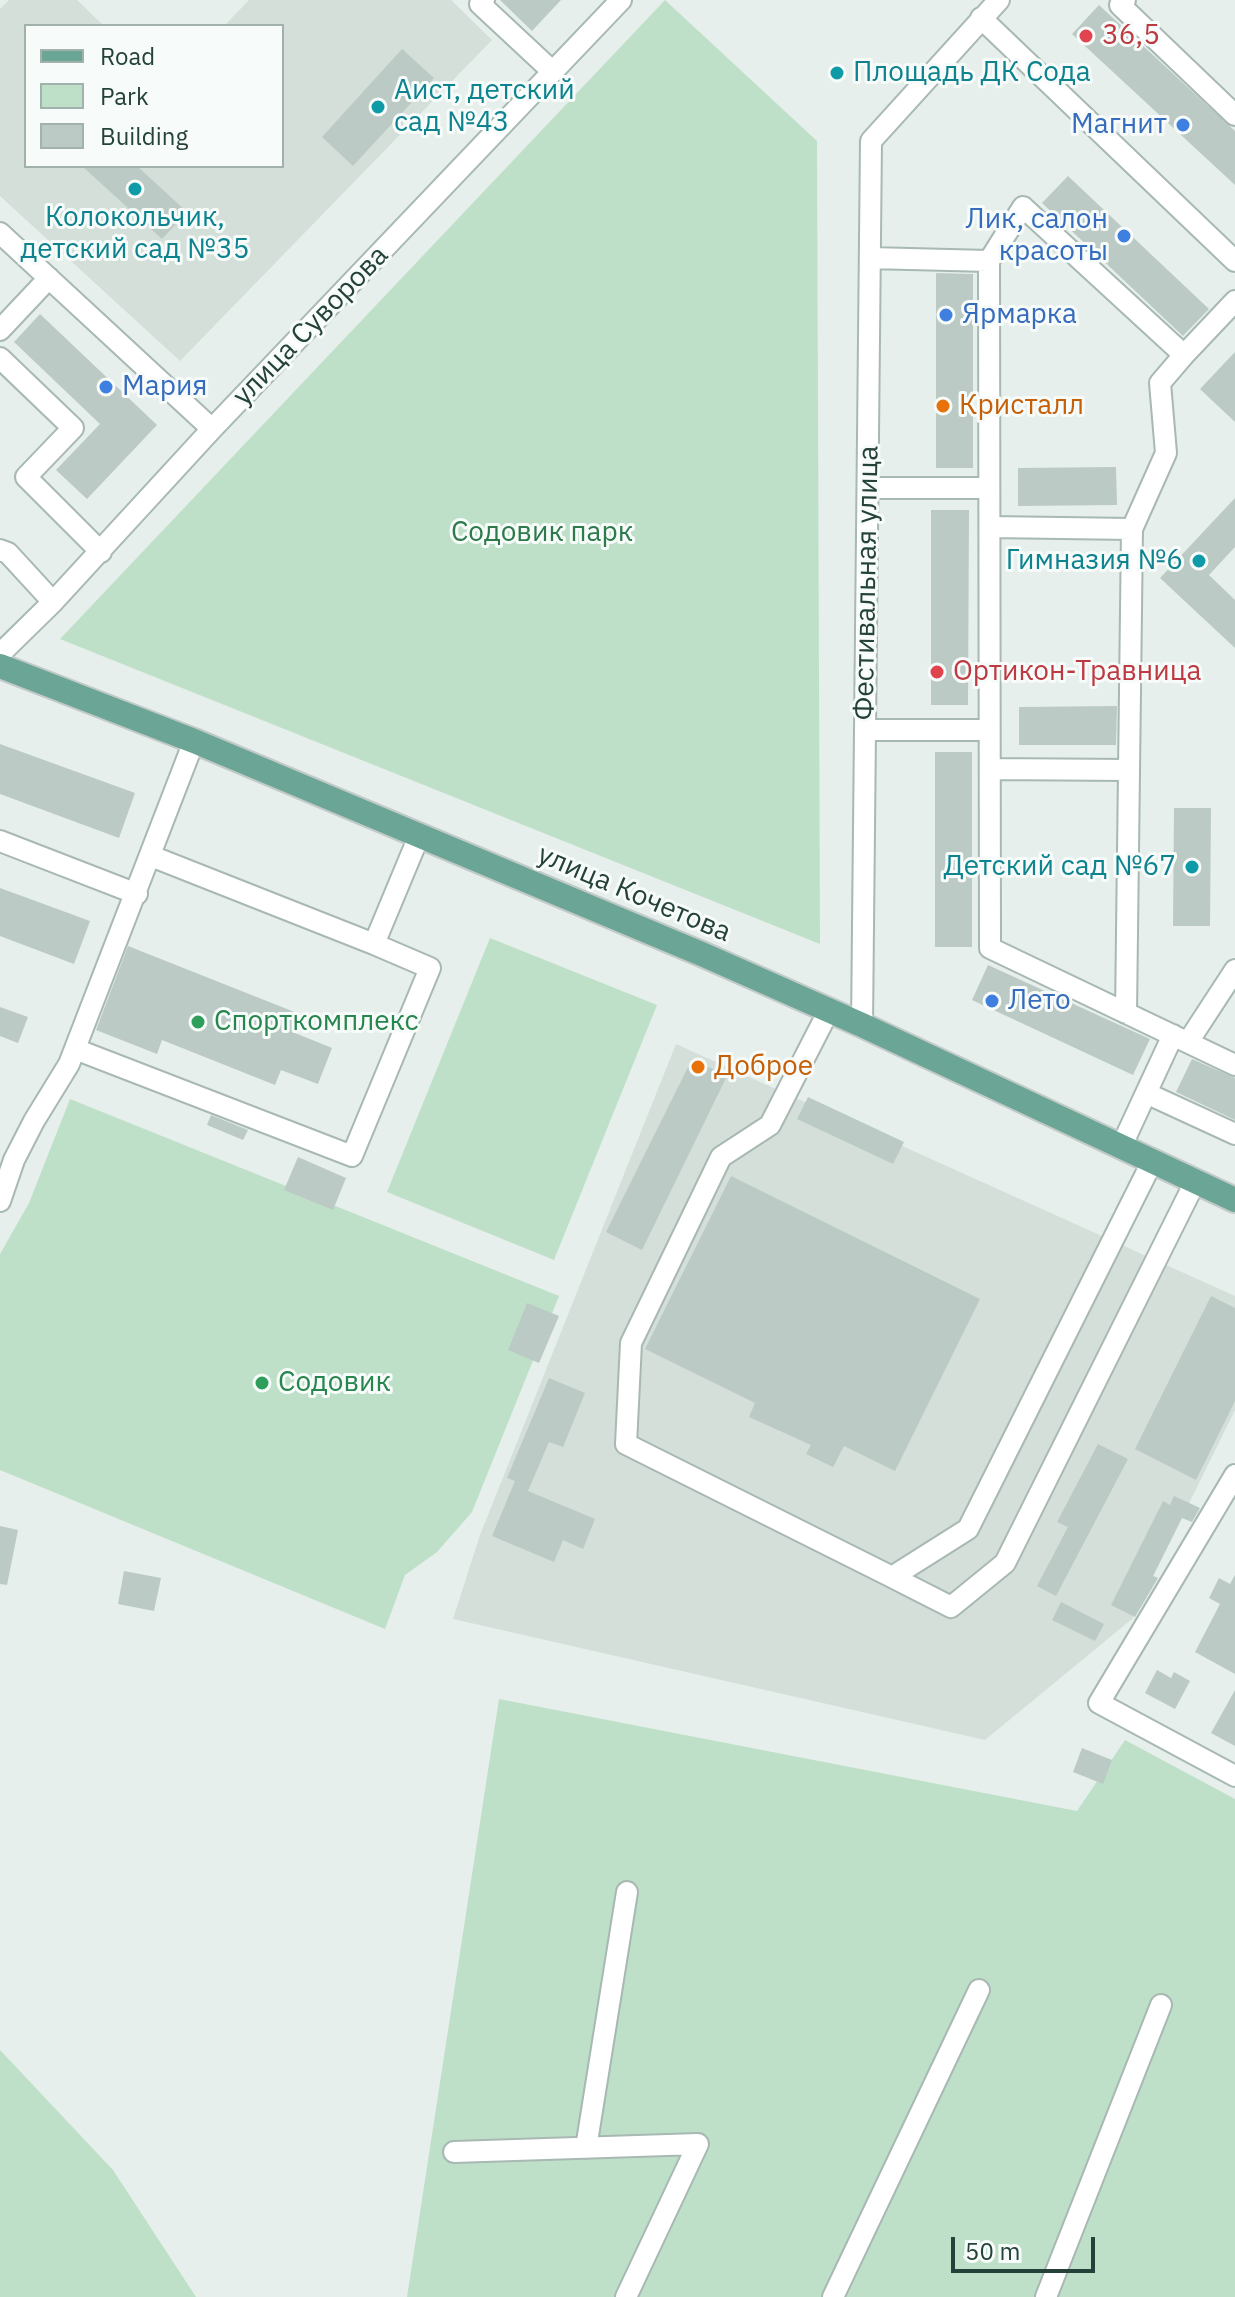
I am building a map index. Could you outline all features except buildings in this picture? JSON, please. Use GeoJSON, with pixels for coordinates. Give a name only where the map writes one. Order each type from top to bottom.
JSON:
{"type":"FeatureCollection","features":[{"type":"Feature","properties":{"kind":"main road","name":"улица Кочетова"},"geometry":{"type":"LineString","coordinates":[[6,660],[829,1010],[1235,1200]]}},
{"type":"Feature","properties":{"kind":"street"},"geometry":{"type":"LineString","coordinates":[[484,0],[480,4],[553,72]]}},
{"type":"Feature","properties":{"kind":"street","name":"улица Суворова"},"geometry":{"type":"LineString","coordinates":[[6,660],[53,602],[212,429],[621,0]]}},
{"type":"Feature","properties":{"kind":"street"},"geometry":{"type":"LineString","coordinates":[[999,0],[981,18],[1235,261]]}},
{"type":"Feature","properties":{"kind":"street"},"geometry":{"type":"LineString","coordinates":[[1125,0],[1120,5],[1235,115]]}},
{"type":"Feature","properties":{"kind":"street","name":"Фестивальная улица"},"geometry":{"type":"LineString","coordinates":[[862,1025],[871,141],[981,18]]}},
{"type":"Feature","properties":{"kind":"street"},"geometry":{"type":"LineString","coordinates":[[1184,355],[1023,207],[989,261],[990,948],[1235,1065]]}},
{"type":"Feature","properties":{"kind":"street"},"geometry":{"type":"LineString","coordinates":[[0,233],[212,429]]}},
{"type":"Feature","properties":{"kind":"street"},"geometry":{"type":"LineString","coordinates":[[870,258],[989,261]]}},
{"type":"Feature","properties":{"kind":"street"},"geometry":{"type":"LineString","coordinates":[[0,330],[49,278]]}},
{"type":"Feature","properties":{"kind":"street"},"geometry":{"type":"LineString","coordinates":[[1126,1013],[1132,529],[1166,453],[1160,383],[1235,301]]}},
{"type":"Feature","properties":{"kind":"street"},"geometry":{"type":"LineString","coordinates":[[0,359],[73,428],[26,477],[101,552]]}},
{"type":"Feature","properties":{"kind":"street"},"geometry":{"type":"LineString","coordinates":[[868,488],[989,488]]}},
{"type":"Feature","properties":{"kind":"street"},"geometry":{"type":"LineString","coordinates":[[990,527],[1132,529]]}},
{"type":"Feature","properties":{"kind":"street"},"geometry":{"type":"LineString","coordinates":[[0,550],[8,553],[53,602]]}},
{"type":"Feature","properties":{"kind":"street"},"geometry":{"type":"LineString","coordinates":[[865,730],[989,730]]}},
{"type":"Feature","properties":{"kind":"street"},"geometry":{"type":"LineString","coordinates":[[0,1201],[14,1160],[75,1049],[194,741]]}},
{"type":"Feature","properties":{"kind":"street"},"geometry":{"type":"LineString","coordinates":[[990,769],[1129,770]]}},
{"type":"Feature","properties":{"kind":"street"},"geometry":{"type":"LineString","coordinates":[[374,944],[419,836]]}},
{"type":"Feature","properties":{"kind":"street"},"geometry":{"type":"LineString","coordinates":[[0,841],[137,894]]}},
{"type":"Feature","properties":{"kind":"street"},"geometry":{"type":"LineString","coordinates":[[75,1049],[352,1156],[430,968],[151,856]]}},
{"type":"Feature","properties":{"kind":"street"},"geometry":{"type":"LineString","coordinates":[[1121,1147],[1146,1093],[1181,1039],[1235,970]]}},
{"type":"Feature","properties":{"kind":"street"},"geometry":{"type":"LineString","coordinates":[[829,1010],[770,1125],[721,1157],[631,1343],[626,1444],[951,1607],[1005,1563],[1195,1182]]}},
{"type":"Feature","properties":{"kind":"street"},"geometry":{"type":"LineString","coordinates":[[1146,1093],[1235,1134]]}},
{"type":"Feature","properties":{"kind":"street"},"geometry":{"type":"LineString","coordinates":[[892,1577],[968,1529],[1152,1162]]}},
{"type":"Feature","properties":{"kind":"street"},"geometry":{"type":"LineString","coordinates":[[1235,1475],[1099,1703],[1235,1776]]}},
{"type":"Feature","properties":{"kind":"street"},"geometry":{"type":"LineString","coordinates":[[586,2148],[627,1892]]}},
{"type":"Feature","properties":{"kind":"street"},"geometry":{"type":"LineString","coordinates":[[833,2297],[979,1990]]}},
{"type":"Feature","properties":{"kind":"street"},"geometry":{"type":"LineString","coordinates":[[1046,2297],[1161,2005]]}},
{"type":"Feature","properties":{"kind":"street"},"geometry":{"type":"LineString","coordinates":[[454,2152],[698,2144],[626,2297]]}},
{"type":"Feature","properties":{"kind":"shaded area"},"geometry":{"type":"Polygon","coordinates":[[[9,0],[77,0],[102,24],[24,24],[24,168],[284,168],[284,24],[226,24],[249,0],[451,0],[492,40],[180,361],[0,196],[0,9],[9,0]]]}},
{"type":"Feature","properties":{"kind":"shaded area"},"geometry":{"type":"Polygon","coordinates":[[[676,1044],[1235,1296],[1235,1410],[1132,1619],[985,1740],[453,1619],[480,1535],[676,1044]]]}},
{"type":"Feature","properties":{"kind":"green space","name":"Содовик парк"},"geometry":{"type":"Polygon","coordinates":[[[665,0],[817,141],[820,944],[60,639],[665,0]]]}},
{"type":"Feature","properties":{"kind":"green space"},"geometry":{"type":"Polygon","coordinates":[[[490,938],[657,1005],[554,1260],[387,1192],[490,938]]]}},
{"type":"Feature","properties":{"kind":"green space","name":"Содовик"},"geometry":{"type":"Polygon","coordinates":[[[70,1099],[559,1296],[472,1512],[437,1552],[405,1575],[385,1629],[0,1470],[0,1254],[29,1203],[70,1099]]]}},
{"type":"Feature","properties":{"kind":"green space"},"geometry":{"type":"Polygon","coordinates":[[[499,1699],[1077,1811],[1125,1740],[1235,1799],[1235,2297],[407,2297],[499,1699]]]}},
{"type":"Feature","properties":{"kind":"green space"},"geometry":{"type":"Polygon","coordinates":[[[0,2050],[113,2170],[196,2297],[0,2297],[0,2050]]]}},
{"type":"Feature","properties":{"kind":"place","name":"36,5"},"geometry":{"type":"Point","coordinates":[1086,36]}},
{"type":"Feature","properties":{"kind":"place","name":"Площадь ДК Сода"},"geometry":{"type":"Point","coordinates":[837,73]}},
{"type":"Feature","properties":{"kind":"place","name":"Аист, детский сад №43"},"geometry":{"type":"Point","coordinates":[378,107]}},
{"type":"Feature","properties":{"kind":"place","name":"Магнит"},"geometry":{"type":"Point","coordinates":[1183,125]}},
{"type":"Feature","properties":{"kind":"place","name":"Колокольчик, детский сад №35"},"geometry":{"type":"Point","coordinates":[135,189]}},
{"type":"Feature","properties":{"kind":"place","name":"Лик, салон красоты"},"geometry":{"type":"Point","coordinates":[1124,236]}},
{"type":"Feature","properties":{"kind":"place","name":"Ярмарка"},"geometry":{"type":"Point","coordinates":[946,315]}},
{"type":"Feature","properties":{"kind":"place","name":"Мария"},"geometry":{"type":"Point","coordinates":[106,387]}},
{"type":"Feature","properties":{"kind":"place","name":"Кристалл"},"geometry":{"type":"Point","coordinates":[943,406]}},
{"type":"Feature","properties":{"kind":"place","name":"Гимназия №6"},"geometry":{"type":"Point","coordinates":[1199,561]}},
{"type":"Feature","properties":{"kind":"place","name":"Ортикон-Травница"},"geometry":{"type":"Point","coordinates":[937,672]}},
{"type":"Feature","properties":{"kind":"place","name":"Детский сад №67"},"geometry":{"type":"Point","coordinates":[1192,867]}},
{"type":"Feature","properties":{"kind":"place","name":"Лето"},"geometry":{"type":"Point","coordinates":[992,1001]}},
{"type":"Feature","properties":{"kind":"place","name":"Спорткомплекс"},"geometry":{"type":"Point","coordinates":[198,1022]}},
{"type":"Feature","properties":{"kind":"place","name":"Доброе"},"geometry":{"type":"Point","coordinates":[698,1067]}},
{"type":"Feature","properties":{"kind":"place","name":"Содовик"},"geometry":{"type":"Point","coordinates":[262,1383]}}]}
